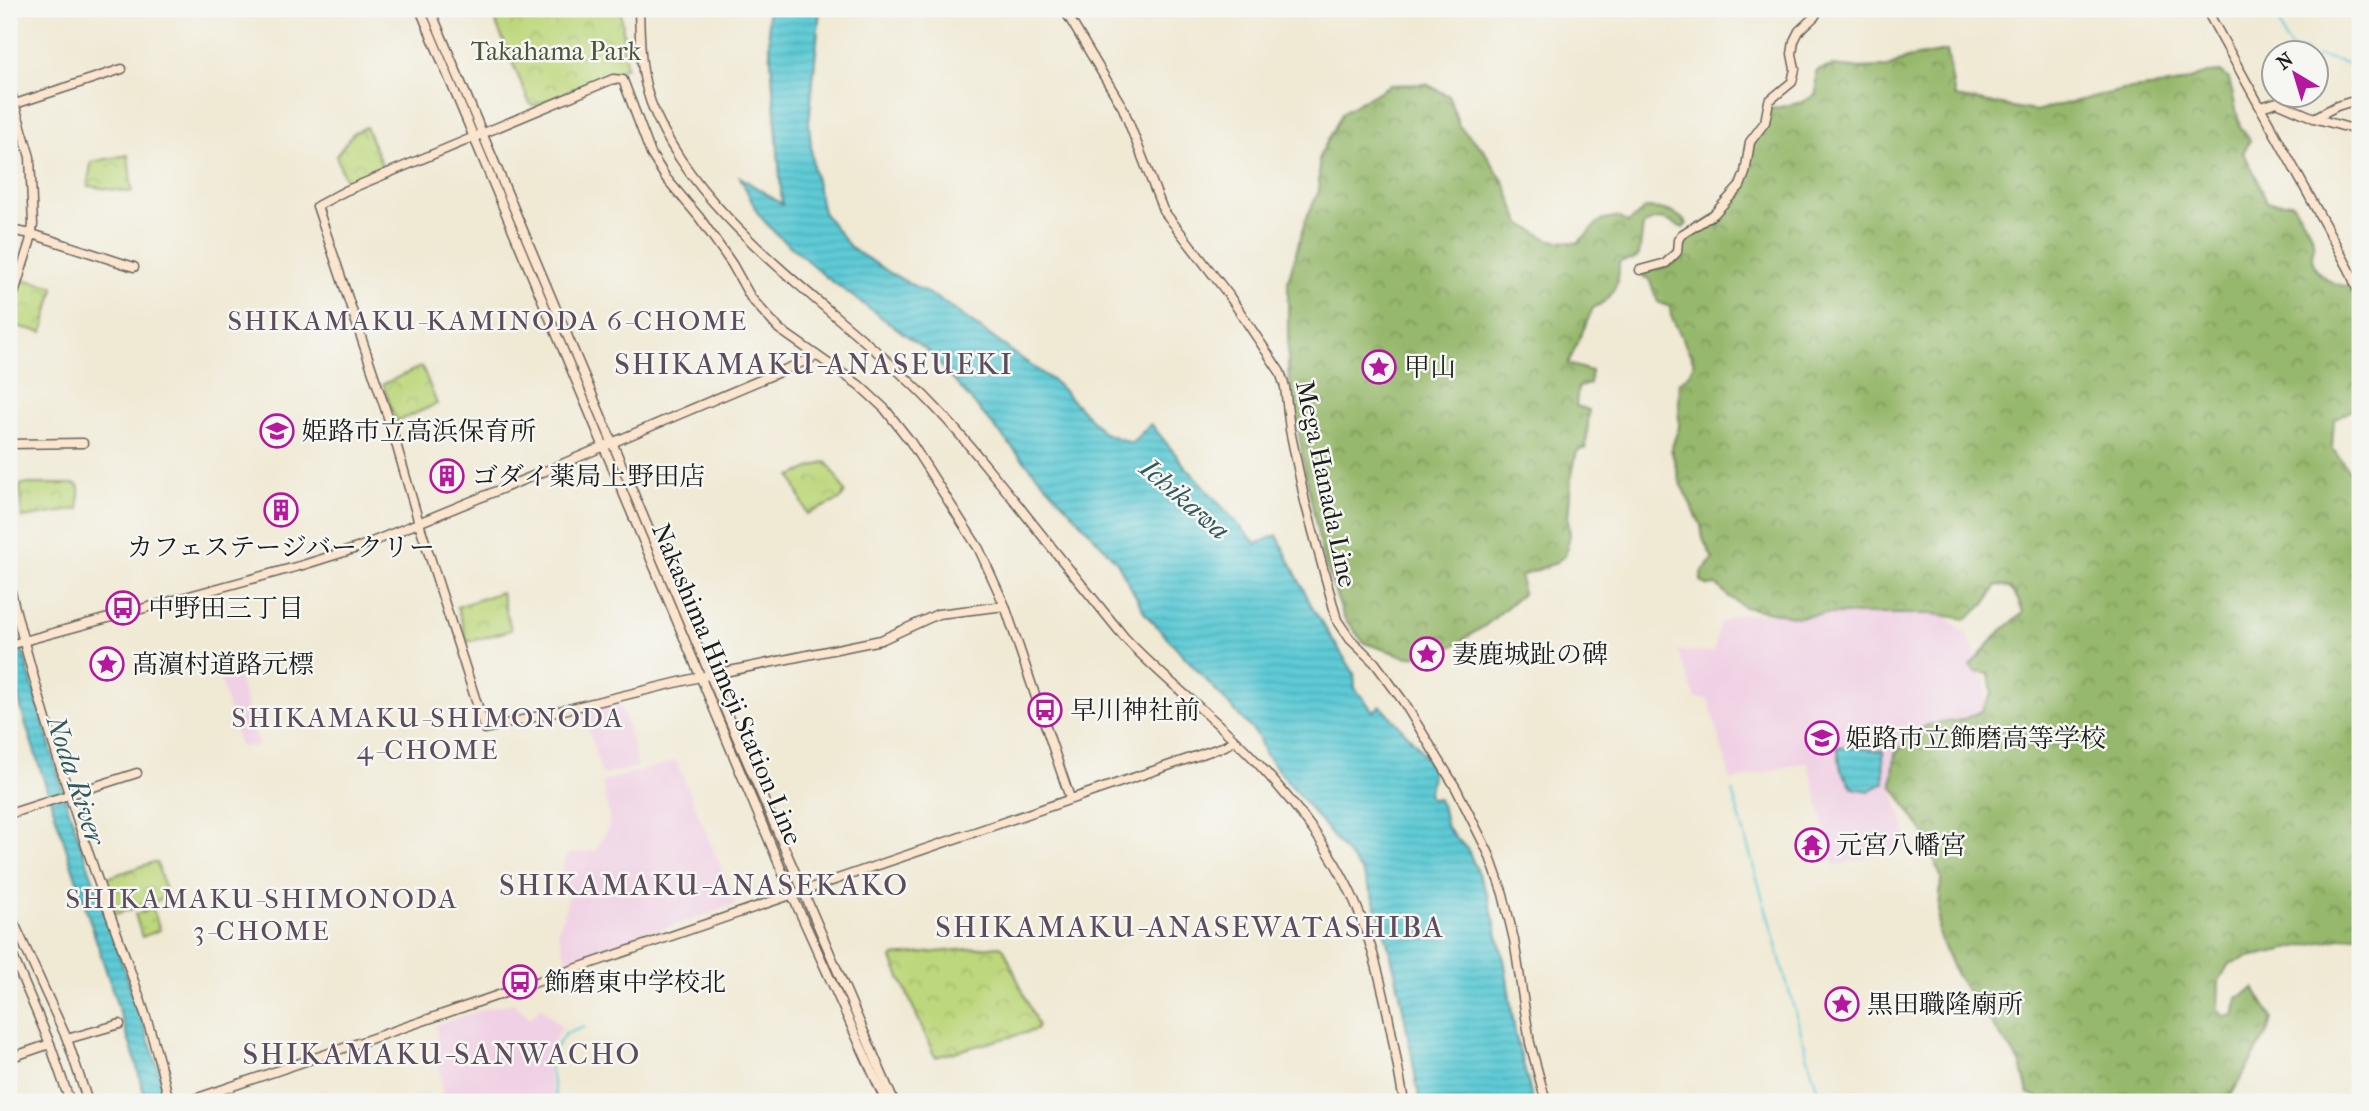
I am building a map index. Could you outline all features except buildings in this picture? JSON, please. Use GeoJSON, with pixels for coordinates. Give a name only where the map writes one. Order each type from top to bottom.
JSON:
{"type":"FeatureCollection","features":[{"type":"Feature","properties":{"kind":"street","name":"Nakashima Himeji Station Line"},"geometry":{"type":"LineString","coordinates":[[421,9],[604,446],[803,890],[880,1080],[886,1102]]}},
{"type":"Feature","properties":{"kind":"street","name":"Nakashima Himeji Station Line"},"geometry":{"type":"LineString","coordinates":[[430,9],[613,442],[792,895],[880,1080],[894,1102]]}},
{"type":"Feature","properties":{"kind":"street"},"geometry":{"type":"LineString","coordinates":[[639,9],[641,63],[650,102],[682,163],[709,198],[768,257],[872,345],[936,408],[1124,637],[1234,740],[1268,775],[1305,820],[1344,881],[1360,915],[1391,1030],[1404,1102]]}},
{"type":"Feature","properties":{"kind":"street","name":"Mega Hanada Line"},"geometry":{"type":"LineString","coordinates":[[1064,9],[1123,108],[1163,210],[1228,294],[1280,372],[1286,387],[1290,430],[1305,502],[1338,620],[1350,639],[1375,663],[1403,701],[1456,788],[1489,854],[1505,901],[1514,940],[1530,1043],[1546,1102]]}},
{"type":"Feature","properties":{"kind":"street"},"geometry":{"type":"LineString","coordinates":[[1640,270],[1666,263],[1677,252],[1681,235],[1714,214],[1740,186],[1750,142],[1765,122],[1769,101],[1792,82],[1795,69],[1792,54],[1794,41],[1799,30],[1815,16],[1818,9]]}},
{"type":"Feature","properties":{"kind":"street"},"geometry":{"type":"LineString","coordinates":[[2206,9],[2260,105]]}},
{"type":"Feature","properties":{"kind":"street"},"geometry":{"type":"LineString","coordinates":[[12,106],[122,69]]}},
{"type":"Feature","properties":{"kind":"street"},"geometry":{"type":"LineString","coordinates":[[1004,606],[938,614],[881,640],[705,676],[485,729],[391,426],[317,206],[345,191],[613,79],[623,80],[651,154],[666,178],[699,217],[732,264],[751,298],[779,328],[872,396],[898,424],[979,549],[1004,606],[1070,798]]}},
{"type":"Feature","properties":{"kind":"street"},"geometry":{"type":"LineString","coordinates":[[9,86],[12,106],[30,158],[33,234],[9,309]]}},
{"type":"Feature","properties":{"kind":"street"},"geometry":{"type":"LineString","coordinates":[[2314,118],[2337,106],[2360,99]]}},
{"type":"Feature","properties":{"kind":"street"},"geometry":{"type":"LineString","coordinates":[[2262,108],[2349,269],[2360,296]]}},
{"type":"Feature","properties":{"kind":"street"},"geometry":{"type":"LineString","coordinates":[[2291,108],[2314,118],[2360,131]]}},
{"type":"Feature","properties":{"kind":"street"},"geometry":{"type":"LineString","coordinates":[[9,230],[33,234],[134,267]]}},
{"type":"Feature","properties":{"kind":"street"},"geometry":{"type":"LineString","coordinates":[[2349,269],[2360,266]]}},
{"type":"Feature","properties":{"kind":"street"},"geometry":{"type":"LineString","coordinates":[[9,645],[357,548],[817,356]]}},
{"type":"Feature","properties":{"kind":"street"},"geometry":{"type":"LineString","coordinates":[[9,444],[83,443]]}},
{"type":"Feature","properties":{"kind":"street"},"geometry":{"type":"LineString","coordinates":[[9,584],[68,795],[152,1036],[169,1102]]}},
{"type":"Feature","properties":{"kind":"street"},"geometry":{"type":"LineString","coordinates":[[186,1102],[1225,746],[1234,740]]}},
{"type":"Feature","properties":{"kind":"street"},"geometry":{"type":"LineString","coordinates":[[9,814],[137,773]]}},
{"type":"Feature","properties":{"kind":"street"},"geometry":{"type":"LineString","coordinates":[[9,912],[68,1039],[88,1102]]}},
{"type":"Feature","properties":{"kind":"street"},"geometry":{"type":"LineString","coordinates":[[9,947],[50,1044],[70,1102]]}},
{"type":"Feature","properties":{"kind":"street"},"geometry":{"type":"LineString","coordinates":[[68,1039],[120,1024]]}},
{"type":"Feature","properties":{"kind":"street"},"geometry":{"type":"LineString","coordinates":[[9,1058],[50,1044]]}},
{"type":"Feature","properties":{"kind":"shaded area","name":"姫路市立飾磨高等学校"},"geometry":{"type":"Polygon","coordinates":[[[1923,609],[1947,618],[1967,636],[1976,654],[1978,672],[1986,679],[1983,711],[1894,780],[1893,790],[1910,846],[1834,866],[1808,761],[1731,781],[1708,699],[1696,699],[1678,651],[1714,652],[1719,624],[1735,615],[1923,609]]]}},
{"type":"Feature","properties":{"kind":"shaded area"},"geometry":{"type":"Polygon","coordinates":[[[237,671],[258,746],[240,747],[219,676],[237,671]]]}},
{"type":"Feature","properties":{"kind":"shaded area"},"geometry":{"type":"Polygon","coordinates":[[[618,702],[621,704],[637,763],[636,767],[604,775],[584,713],[586,709],[618,702]]]}},
{"type":"Feature","properties":{"kind":"shaded area"},"geometry":{"type":"Polygon","coordinates":[[[674,761],[735,901],[734,905],[568,961],[558,932],[570,891],[555,891],[555,885],[568,854],[596,851],[609,826],[602,782],[674,761]]]}},
{"type":"Feature","properties":{"kind":"shaded area"},"geometry":{"type":"Polygon","coordinates":[[[513,1003],[530,1018],[541,1007],[562,1028],[543,1059],[547,1062],[554,1102],[443,1102],[436,1025],[513,1003]]]}},
{"type":"Feature","properties":{"kind":"green space","name":"Takahama Park"},"geometry":{"type":"Polygon","coordinates":[[[490,9],[621,9],[626,67],[534,106],[530,104],[490,9]]]}},
{"type":"Feature","properties":{"kind":"green space"},"geometry":{"type":"Polygon","coordinates":[[[1947,51],[1955,97],[2035,111],[2123,90],[2176,84],[2207,73],[2221,72],[2229,79],[2240,126],[2250,140],[2243,153],[2267,202],[2292,203],[2312,237],[2314,265],[2327,279],[2339,285],[2351,286],[2360,317],[2358,405],[2334,420],[2332,448],[2360,482],[2360,934],[2249,957],[2229,964],[2219,981],[2218,1009],[2224,1017],[2234,1015],[2238,998],[2254,988],[2272,1018],[2269,1030],[2229,1099],[2210,1099],[2210,1102],[2038,1102],[2038,1097],[2028,1093],[2021,1064],[1956,975],[1938,933],[1941,877],[1925,835],[1892,785],[1895,754],[1917,731],[1928,725],[1962,720],[1982,711],[1992,693],[1989,674],[1975,672],[1970,666],[1999,633],[2023,613],[2017,598],[2008,587],[1997,585],[1986,603],[1967,619],[1933,614],[1825,614],[1797,617],[1744,607],[1717,585],[1708,586],[1701,582],[1701,573],[1713,559],[1703,539],[1701,525],[1681,485],[1671,449],[1679,427],[1679,383],[1690,373],[1694,362],[1671,316],[1670,307],[1658,302],[1649,279],[1640,275],[1675,262],[1688,237],[1725,209],[1736,191],[1753,143],[1771,109],[1803,102],[1816,94],[1816,71],[1832,66],[1889,67],[1907,58],[1947,51]]]}},
{"type":"Feature","properties":{"kind":"green space"},"geometry":{"type":"Polygon","coordinates":[[[1426,84],[1449,96],[1459,126],[1483,149],[1505,184],[1520,223],[1550,240],[1578,243],[1600,221],[1619,217],[1628,223],[1646,208],[1669,212],[1679,216],[1687,224],[1683,228],[1658,219],[1643,226],[1639,255],[1634,259],[1619,262],[1614,290],[1606,301],[1593,308],[1568,364],[1591,371],[1590,384],[1578,387],[1576,406],[1589,410],[1586,448],[1577,451],[1571,479],[1568,520],[1570,535],[1565,556],[1553,564],[1521,576],[1522,594],[1486,625],[1442,653],[1407,657],[1364,643],[1344,618],[1322,554],[1288,371],[1288,281],[1305,221],[1319,191],[1319,157],[1343,112],[1390,85],[1426,84]]]}},
{"type":"Feature","properties":{"kind":"green space"},"geometry":{"type":"Polygon","coordinates":[[[366,127],[384,170],[347,184],[336,156],[354,132],[366,127]]]}},
{"type":"Feature","properties":{"kind":"green space"},"geometry":{"type":"Polygon","coordinates":[[[128,155],[132,191],[88,186],[91,162],[128,155]]]}},
{"type":"Feature","properties":{"kind":"green space"},"geometry":{"type":"Polygon","coordinates":[[[25,280],[54,288],[43,332],[9,323],[21,282],[25,280]]]}},
{"type":"Feature","properties":{"kind":"green space"},"geometry":{"type":"Polygon","coordinates":[[[422,366],[437,404],[396,422],[383,384],[422,366]]]}},
{"type":"Feature","properties":{"kind":"green space"},"geometry":{"type":"Polygon","coordinates":[[[824,462],[828,463],[845,492],[840,500],[807,514],[791,476],[824,462]]]}},
{"type":"Feature","properties":{"kind":"green space"},"geometry":{"type":"Polygon","coordinates":[[[22,484],[76,484],[79,487],[79,509],[22,518],[22,484]]]}},
{"type":"Feature","properties":{"kind":"green space"},"geometry":{"type":"Polygon","coordinates":[[[501,592],[511,630],[468,642],[457,607],[501,592]]]}},
{"type":"Feature","properties":{"kind":"green space"},"geometry":{"type":"Polygon","coordinates":[[[157,863],[165,898],[116,914],[112,912],[101,883],[103,879],[157,863]]]}},
{"type":"Feature","properties":{"kind":"green space"},"geometry":{"type":"Polygon","coordinates":[[[153,909],[160,930],[142,937],[135,914],[153,909]]]}},
{"type":"Feature","properties":{"kind":"green space"},"geometry":{"type":"Polygon","coordinates":[[[1000,946],[1004,949],[1038,1026],[1036,1030],[936,1057],[892,959],[894,956],[1000,946]]]}},
{"type":"Feature","properties":{"kind":"water","name":"Ichikawa"},"geometry":{"type":"Polygon","coordinates":[[[767,9],[820,9],[809,123],[813,167],[823,212],[851,248],[942,301],[1057,384],[1104,433],[1131,443],[1151,424],[1256,544],[1277,535],[1313,609],[1354,673],[1355,688],[1373,711],[1381,706],[1417,745],[1433,770],[1428,796],[1437,798],[1443,809],[1447,828],[1468,850],[1488,896],[1505,964],[1515,1033],[1533,1102],[1420,1102],[1391,956],[1362,872],[1264,753],[1258,736],[1146,615],[1117,562],[929,352],[826,277],[774,232],[758,214],[740,177],[782,204],[767,9]]]}},
{"type":"Feature","properties":{"kind":"water"},"geometry":{"type":"Polygon","coordinates":[[[9,603],[65,798],[158,1067],[165,1102],[146,1102],[135,1059],[25,722],[9,665],[9,603]]]}},
{"type":"Feature","properties":{"kind":"water"},"geometry":{"type":"Polygon","coordinates":[[[1837,746],[1883,751],[1884,783],[1869,791],[1853,788],[1841,770],[1837,746]]]}},
{"type":"Feature","properties":{"kind":"waterway"},"geometry":{"type":"LineString","coordinates":[[2275,9],[2284,38]]}},
{"type":"Feature","properties":{"kind":"waterway"},"geometry":{"type":"LineString","coordinates":[[2330,59],[2354,65],[2360,63]]}},
{"type":"Feature","properties":{"kind":"waterway"},"geometry":{"type":"LineString","coordinates":[[1732,791],[1820,1099],[1969,1098],[1969,1102]]}},
{"type":"Feature","properties":{"kind":"waterway"},"geometry":{"type":"LineString","coordinates":[[557,1102],[548,1058],[565,1034],[584,1027]]}},
{"type":"Feature","properties":{"kind":"railway"},"geometry":{"type":"LineString","coordinates":[[2266,1102],[2327,1099],[2360,1092]]}},
{"type":"Feature","properties":{"kind":"place","name":"甲山"},"geometry":{"type":"Point","coordinates":[1379,367]}},
{"type":"Feature","properties":{"kind":"place","name":"姫路市立高浜保育所"},"geometry":{"type":"Point","coordinates":[277,431]}},
{"type":"Feature","properties":{"kind":"place","name":"ゴダイ薬局上野田店"},"geometry":{"type":"Point","coordinates":[447,476]}},
{"type":"Feature","properties":{"kind":"place","name":"カフェステージバークリー"},"geometry":{"type":"Point","coordinates":[281,510]}},
{"type":"Feature","properties":{"kind":"place","name":"中野田三丁目"},"geometry":{"type":"Point","coordinates":[123,608]}},
{"type":"Feature","properties":{"kind":"place","name":"妻鹿城趾の碑"},"geometry":{"type":"Point","coordinates":[1427,654]}},
{"type":"Feature","properties":{"kind":"place","name":"髙濵村道路元標"},"geometry":{"type":"Point","coordinates":[107,664]}},
{"type":"Feature","properties":{"kind":"place","name":"早川神社前"},"geometry":{"type":"Point","coordinates":[1045,710]}},
{"type":"Feature","properties":{"kind":"place","name":"姫路市立飾磨高等学校"},"geometry":{"type":"Point","coordinates":[1822,738]}},
{"type":"Feature","properties":{"kind":"place","name":"元宮八幡宮"},"geometry":{"type":"Point","coordinates":[1812,845]}},
{"type":"Feature","properties":{"kind":"place","name":"飾磨東中学校北"},"geometry":{"type":"Point","coordinates":[520,982]}},
{"type":"Feature","properties":{"kind":"place","name":"黒田職隆廟所"},"geometry":{"type":"Point","coordinates":[1842,1004]}},
{"type":"Feature","properties":{"kind":"district","name":"SHIKAMAKU-KAMINODA 6-CHOME"},"geometry":{"type":"Point","coordinates":[488,320]}},
{"type":"Feature","properties":{"kind":"district","name":"SHIKAMAKU-ANASEUEKI"},"geometry":{"type":"Point","coordinates":[814,364]}},
{"type":"Feature","properties":{"kind":"district","name":"SHIKAMAKU-SHIMONODA 4-CHOME"},"geometry":{"type":"Point","coordinates":[428,733]}},
{"type":"Feature","properties":{"kind":"district","name":"SHIKAMAKU-ANASEKAKO"},"geometry":{"type":"Point","coordinates":[704,885]}},
{"type":"Feature","properties":{"kind":"district","name":"SHIKAMAKU-SHIMONODA 3-CHOME"},"geometry":{"type":"Point","coordinates":[262,914]}},
{"type":"Feature","properties":{"kind":"district","name":"SHIKAMAKU-ANASEWATASHIBA"},"geometry":{"type":"Point","coordinates":[1190,927]}},
{"type":"Feature","properties":{"kind":"district","name":"SHIKAMAKU-SANWACHO"},"geometry":{"type":"Point","coordinates":[442,1054]}},
{"type":"Feature","properties":{"kind":"water label","name":"Noda River"},"geometry":{"type":"Point","coordinates":[76,780]}}]}
